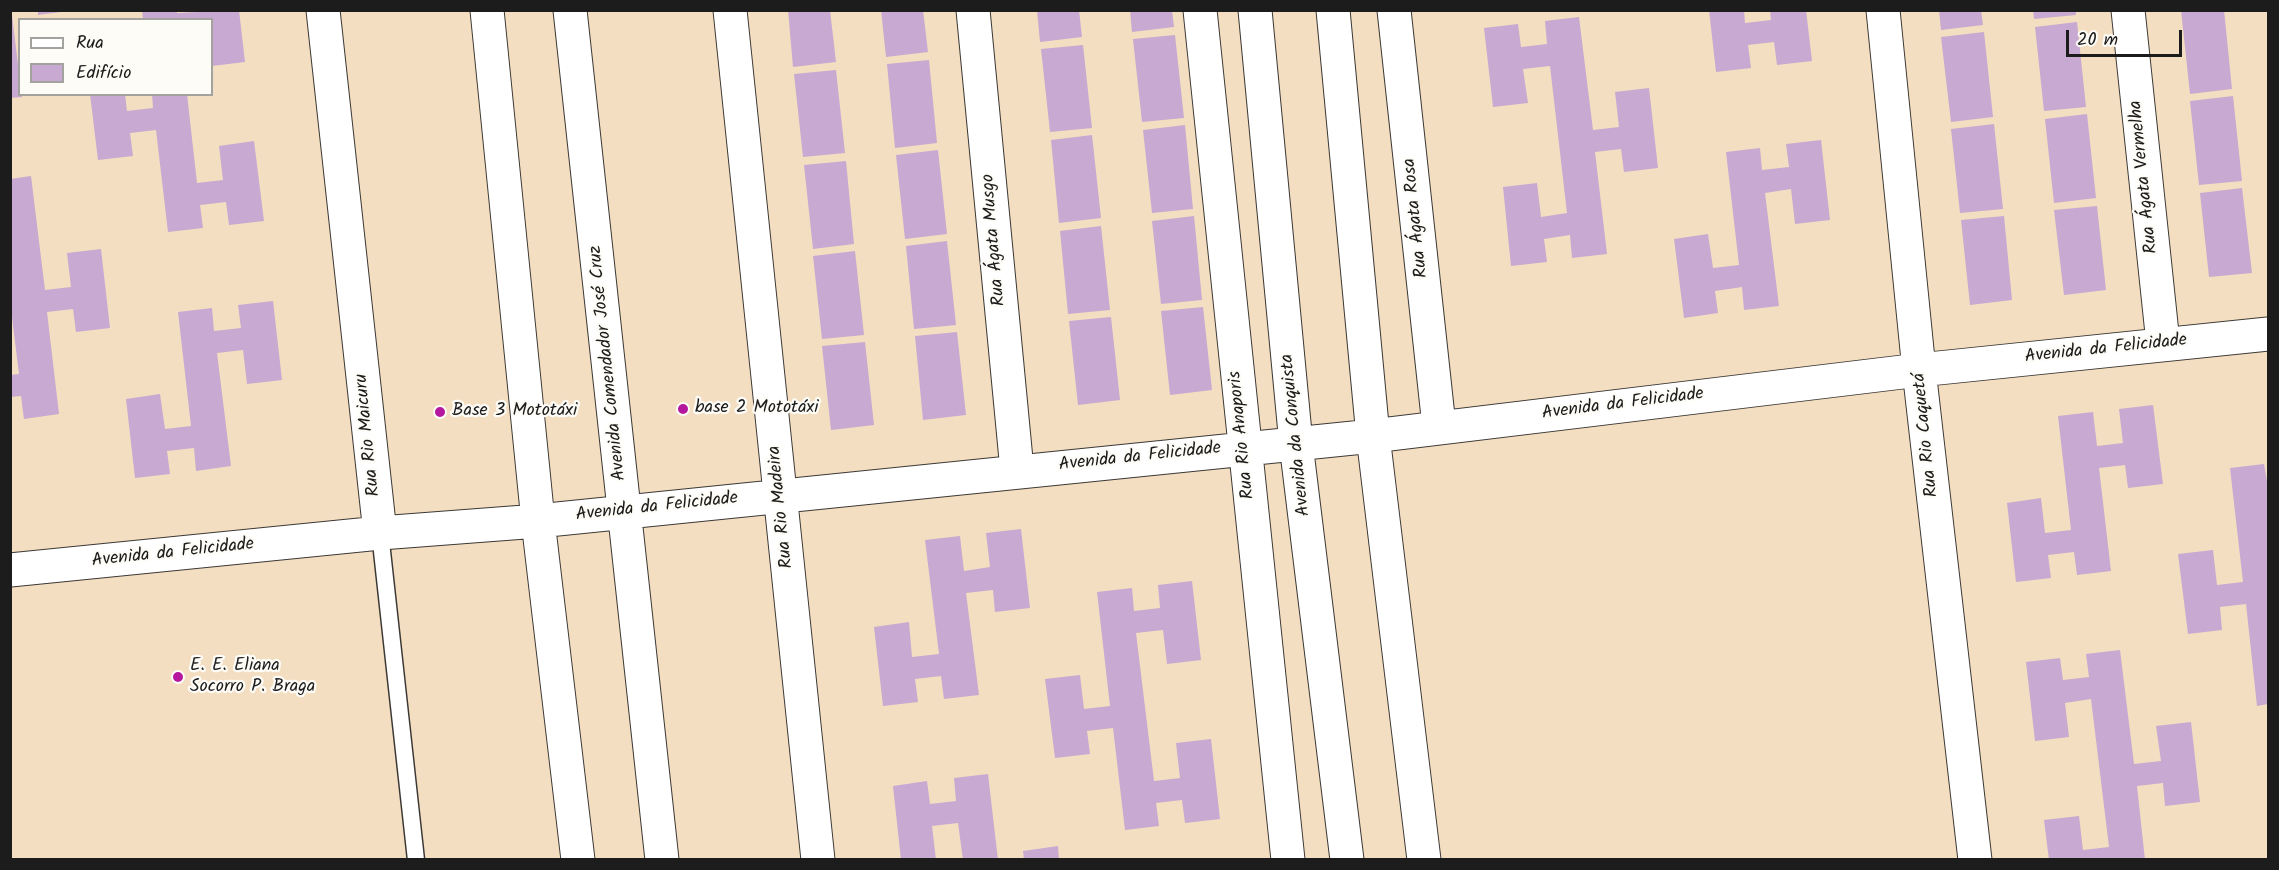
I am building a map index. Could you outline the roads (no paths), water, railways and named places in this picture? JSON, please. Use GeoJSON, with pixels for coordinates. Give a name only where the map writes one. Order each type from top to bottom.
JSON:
{"type":"FeatureCollection","features":[{"type":"Feature","properties":{"kind":"street","name":"Rua Rio Maicuru"},"geometry":{"type":"LineString","coordinates":[[323,10],[380,533]]}},
{"type":"Feature","properties":{"kind":"street"},"geometry":{"type":"LineString","coordinates":[[487,10],[538,521],[578,860]]}},
{"type":"Feature","properties":{"kind":"street","name":"Avenida Comendador José Cruz"},"geometry":{"type":"LineString","coordinates":[[570,10],[662,860]]}},
{"type":"Feature","properties":{"kind":"street","name":"Rua Rio Madeira"},"geometry":{"type":"LineString","coordinates":[[730,10],[818,860]]}},
{"type":"Feature","properties":{"kind":"street","name":"Rua Ágata Musgo"},"geometry":{"type":"LineString","coordinates":[[973,10],[1017,470]]}},
{"type":"Feature","properties":{"kind":"street","name":"Rua Rio Anaporis"},"geometry":{"type":"LineString","coordinates":[[1200,10],[1288,860]]}},
{"type":"Feature","properties":{"kind":"street","name":"Avenida da Conquista"},"geometry":{"type":"LineString","coordinates":[[1255,10],[1296,444],[1347,860]]}},
{"type":"Feature","properties":{"kind":"street"},"geometry":{"type":"LineString","coordinates":[[1333,10],[1373,436],[1424,860]]}},
{"type":"Feature","properties":{"kind":"street","name":"Rua Ágata Rosa"},"geometry":{"type":"LineString","coordinates":[[1394,10],[1439,426]]}},
{"type":"Feature","properties":{"kind":"street","name":"Rua Rio Caquetá"},"geometry":{"type":"LineString","coordinates":[[1883,10],[1919,370],[1975,860]]}},
{"type":"Feature","properties":{"kind":"street","name":"Rua Ágata Vermelha"},"geometry":{"type":"LineString","coordinates":[[2128,10],[2163,343]]}},
{"type":"Feature","properties":{"kind":"street","name":"Avenida da Felicidade"},"geometry":{"type":"LineString","coordinates":[[10,570],[380,533],[538,521],[1017,470],[1373,436],[1439,426],[1919,370],[2268,333]]}},
{"type":"Feature","properties":{"kind":"lane","name":"Rua Rio Maicuru"},"geometry":{"type":"LineString","coordinates":[[380,533],[416,860]]}},
{"type":"Feature","properties":{"kind":"place","name":"base 2 Mototáxi"},"geometry":{"type":"Point","coordinates":[683,409]}},
{"type":"Feature","properties":{"kind":"place","name":"Base 3 Mototáxi"},"geometry":{"type":"Point","coordinates":[440,412]}},
{"type":"Feature","properties":{"kind":"place","name":"E. E. Eliana Socorro P. Braga"},"geometry":{"type":"Point","coordinates":[178,677]}}]}
